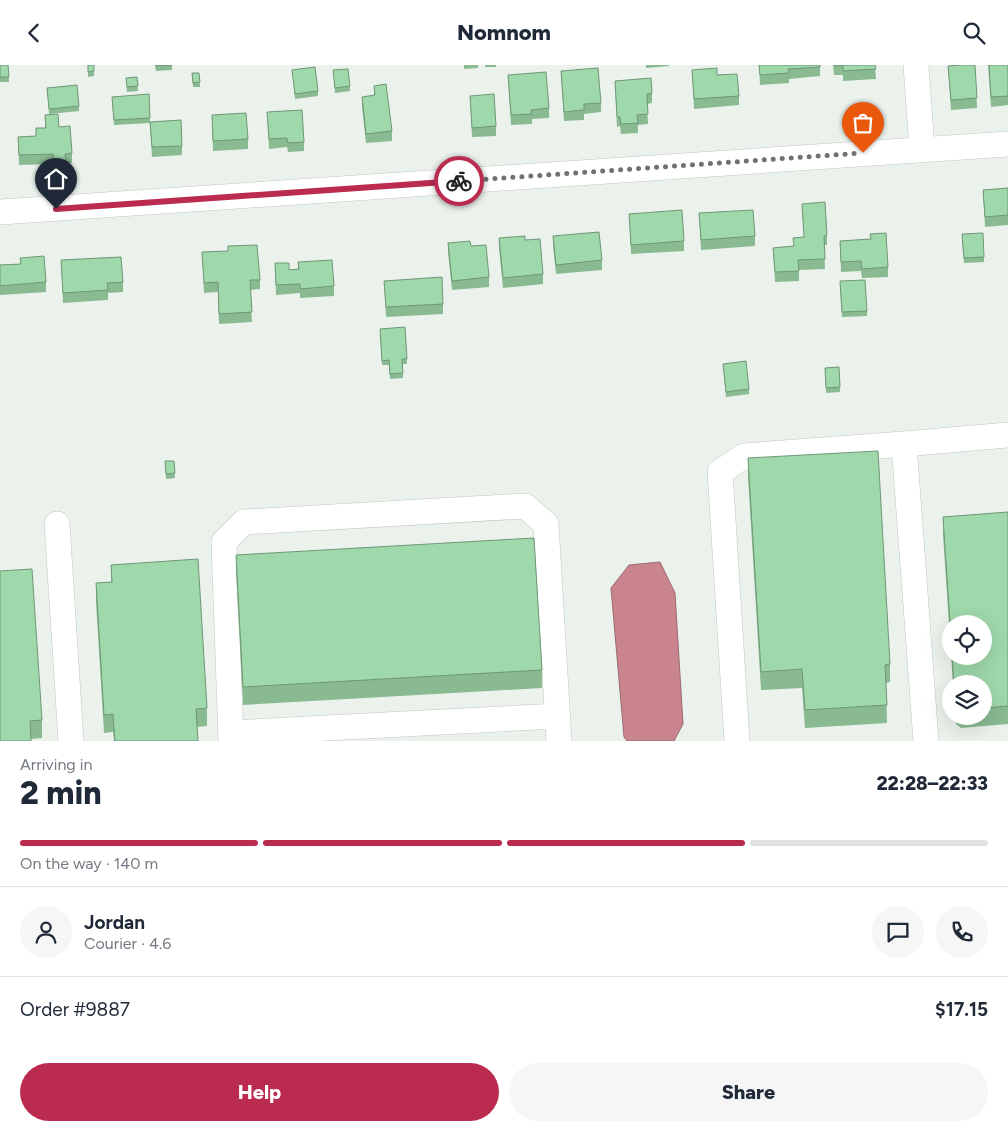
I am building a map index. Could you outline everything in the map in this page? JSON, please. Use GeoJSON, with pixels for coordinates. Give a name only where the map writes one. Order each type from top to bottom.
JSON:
{"type":"FeatureCollection","features":[{"type":"Feature","properties":{"kind":"street"},"geometry":{"type":"LineString","coordinates":[[916,65],[922,149]]}},
{"type":"Feature","properties":{"kind":"street"},"geometry":{"type":"LineString","coordinates":[[0,212],[1008,143]]}},
{"type":"Feature","properties":{"kind":"street"},"geometry":{"type":"LineString","coordinates":[[737,741],[720,472],[744,456],[1008,435]]}},
{"type":"Feature","properties":{"kind":"street"},"geometry":{"type":"LineString","coordinates":[[904,444],[926,741]]}},
{"type":"Feature","properties":{"kind":"street"},"geometry":{"type":"LineString","coordinates":[[558,716],[231,737],[224,542],[244,522],[525,506],[546,524],[558,716],[559,741]]}},
{"type":"Feature","properties":{"kind":"street"},"geometry":{"type":"LineString","coordinates":[[57,524],[71,741]]}},
{"type":"Feature","properties":{"kind":"shaded area"},"geometry":{"type":"Polygon","coordinates":[[[660,562],[675,593],[683,724],[674,741],[627,741],[624,737],[611,588],[629,565],[660,562]]]}},
{"type":"Feature","properties":{"kind":"building"},"geometry":{"type":"Polygon","coordinates":[[[0,65],[8,65],[9,77],[0,77],[0,65]]]}},
{"type":"Feature","properties":{"kind":"building"},"geometry":{"type":"Polygon","coordinates":[[[88,65],[94,65],[94,71],[88,72],[88,65]]]}},
{"type":"Feature","properties":{"kind":"building"},"geometry":{"type":"Polygon","coordinates":[[[759,65],[820,65],[820,67],[788,69],[789,73],[760,75],[759,65]]]}},
{"type":"Feature","properties":{"kind":"building"},"geometry":{"type":"Polygon","coordinates":[[[843,65],[875,65],[876,69],[843,71],[843,65]]]}},
{"type":"Feature","properties":{"kind":"building"},"geometry":{"type":"Polygon","coordinates":[[[975,65],[977,98],[951,100],[948,66],[975,65]]]}},
{"type":"Feature","properties":{"kind":"building"},"geometry":{"type":"Polygon","coordinates":[[[989,65],[1008,65],[1008,96],[991,97],[989,65]]]}},
{"type":"Feature","properties":{"kind":"building"},"geometry":{"type":"Polygon","coordinates":[[[315,67],[318,91],[295,94],[292,70],[315,67]]]}},
{"type":"Feature","properties":{"kind":"building"},"geometry":{"type":"Polygon","coordinates":[[[598,68],[601,103],[584,104],[584,110],[564,112],[561,71],[598,68]]]}},
{"type":"Feature","properties":{"kind":"building"},"geometry":{"type":"Polygon","coordinates":[[[717,68],[717,75],[737,74],[739,96],[694,99],[692,70],[717,68]]]}},
{"type":"Feature","properties":{"kind":"building"},"geometry":{"type":"Polygon","coordinates":[[[348,69],[350,86],[335,88],[333,70],[348,69]]]}},
{"type":"Feature","properties":{"kind":"building"},"geometry":{"type":"Polygon","coordinates":[[[546,72],[549,108],[531,110],[532,114],[511,115],[508,75],[546,72]]]}},
{"type":"Feature","properties":{"kind":"building"},"geometry":{"type":"Polygon","coordinates":[[[192,73],[199,73],[200,82],[193,83],[192,73]]]}},
{"type":"Feature","properties":{"kind":"building"},"geometry":{"type":"Polygon","coordinates":[[[137,77],[138,86],[127,87],[126,78],[137,77]]]}},
{"type":"Feature","properties":{"kind":"building"},"geometry":{"type":"Polygon","coordinates":[[[651,78],[652,93],[647,94],[648,114],[637,115],[638,123],[621,124],[620,117],[617,117],[615,81],[651,78]]]}},
{"type":"Feature","properties":{"kind":"building"},"geometry":{"type":"Polygon","coordinates":[[[386,84],[392,131],[366,134],[362,97],[375,95],[374,86],[386,84]]]}},
{"type":"Feature","properties":{"kind":"building"},"geometry":{"type":"Polygon","coordinates":[[[77,85],[79,106],[49,109],[47,88],[77,85]]]}},
{"type":"Feature","properties":{"kind":"building"},"geometry":{"type":"Polygon","coordinates":[[[149,94],[150,118],[114,120],[112,97],[149,94]]]}},
{"type":"Feature","properties":{"kind":"building"},"geometry":{"type":"Polygon","coordinates":[[[494,94],[496,126],[472,128],[470,96],[494,94]]]}},
{"type":"Feature","properties":{"kind":"building"},"geometry":{"type":"Polygon","coordinates":[[[302,110],[304,142],[288,143],[287,138],[269,139],[267,112],[302,110]]]}},
{"type":"Feature","properties":{"kind":"building"},"geometry":{"type":"Polygon","coordinates":[[[246,113],[248,139],[213,141],[212,115],[246,113]]]}},
{"type":"Feature","properties":{"kind":"building"},"geometry":{"type":"Polygon","coordinates":[[[58,114],[59,127],[70,126],[72,153],[65,154],[66,161],[54,161],[53,154],[19,155],[18,137],[36,136],[36,128],[46,128],[45,115],[58,114]]]}},
{"type":"Feature","properties":{"kind":"building"},"geometry":{"type":"Polygon","coordinates":[[[181,120],[182,146],[152,147],[150,122],[181,120]]]}},
{"type":"Feature","properties":{"kind":"building"},"geometry":{"type":"Polygon","coordinates":[[[1008,188],[1008,215],[985,217],[983,190],[1008,188]]]}},
{"type":"Feature","properties":{"kind":"building"},"geometry":{"type":"Polygon","coordinates":[[[825,202],[827,235],[824,236],[825,259],[798,260],[799,271],[775,272],[773,248],[794,246],[793,238],[804,237],[802,204],[825,202]]]}},
{"type":"Feature","properties":{"kind":"building"},"geometry":{"type":"Polygon","coordinates":[[[682,210],[684,241],[631,245],[629,214],[682,210]]]}},
{"type":"Feature","properties":{"kind":"building"},"geometry":{"type":"Polygon","coordinates":[[[753,210],[755,236],[701,240],[699,213],[753,210]]]}},
{"type":"Feature","properties":{"kind":"building"},"geometry":{"type":"Polygon","coordinates":[[[599,232],[602,260],[556,265],[553,236],[599,232]]]}},
{"type":"Feature","properties":{"kind":"building"},"geometry":{"type":"Polygon","coordinates":[[[886,233],[888,267],[862,269],[861,261],[841,262],[840,241],[871,239],[870,234],[886,233]]]}},
{"type":"Feature","properties":{"kind":"building"},"geometry":{"type":"Polygon","coordinates":[[[983,233],[984,257],[964,258],[962,234],[983,233]]]}},
{"type":"Feature","properties":{"kind":"building"},"geometry":{"type":"Polygon","coordinates":[[[525,236],[525,240],[540,239],[543,274],[503,278],[499,238],[525,236]]]}},
{"type":"Feature","properties":{"kind":"building"},"geometry":{"type":"Polygon","coordinates":[[[470,241],[471,246],[486,245],[489,277],[452,281],[448,243],[470,241]]]}},
{"type":"Feature","properties":{"kind":"building"},"geometry":{"type":"Polygon","coordinates":[[[257,245],[260,280],[250,280],[252,312],[219,314],[218,282],[204,283],[202,252],[228,251],[228,246],[257,245]]]}},
{"type":"Feature","properties":{"kind":"building"},"geometry":{"type":"Polygon","coordinates":[[[44,256],[46,282],[0,286],[0,265],[21,264],[20,258],[44,256]]]}},
{"type":"Feature","properties":{"kind":"building"},"geometry":{"type":"Polygon","coordinates":[[[121,257],[123,282],[107,283],[108,290],[63,293],[61,260],[121,257]]]}},
{"type":"Feature","properties":{"kind":"building"},"geometry":{"type":"Polygon","coordinates":[[[332,260],[334,286],[300,289],[300,284],[276,285],[275,263],[289,263],[289,270],[299,269],[298,262],[332,260]]]}},
{"type":"Feature","properties":{"kind":"building"},"geometry":{"type":"Polygon","coordinates":[[[442,277],[443,304],[386,307],[384,281],[442,277]]]}},
{"type":"Feature","properties":{"kind":"building"},"geometry":{"type":"Polygon","coordinates":[[[865,280],[867,311],[842,312],[840,281],[865,280]]]}},
{"type":"Feature","properties":{"kind":"building"},"geometry":{"type":"Polygon","coordinates":[[[405,327],[407,359],[402,359],[403,373],[390,374],[389,360],[382,361],[380,329],[405,327]]]}},
{"type":"Feature","properties":{"kind":"building"},"geometry":{"type":"Polygon","coordinates":[[[746,361],[749,389],[726,392],[723,364],[746,361]]]}},
{"type":"Feature","properties":{"kind":"building"},"geometry":{"type":"Polygon","coordinates":[[[839,367],[840,387],[826,388],[825,368],[839,367]]]}},
{"type":"Feature","properties":{"kind":"building"},"geometry":{"type":"Polygon","coordinates":[[[878,451],[890,664],[885,665],[887,705],[805,710],[802,669],[761,672],[748,458],[878,451]]]}},
{"type":"Feature","properties":{"kind":"building"},"geometry":{"type":"Polygon","coordinates":[[[165,461],[174,461],[175,473],[166,474],[165,461]]]}},
{"type":"Feature","properties":{"kind":"building"},"geometry":{"type":"Polygon","coordinates":[[[1008,512],[1008,706],[992,707],[992,675],[953,675],[953,665],[992,665],[992,615],[949,615],[943,517],[1008,512]]]}},
{"type":"Feature","properties":{"kind":"building"},"geometry":{"type":"Polygon","coordinates":[[[534,538],[542,670],[243,687],[236,555],[534,538]]]}},
{"type":"Feature","properties":{"kind":"building"},"geometry":{"type":"Polygon","coordinates":[[[198,559],[207,708],[196,709],[198,741],[115,741],[113,714],[104,715],[96,583],[112,582],[111,565],[198,559]]]}},
{"type":"Feature","properties":{"kind":"building"},"geometry":{"type":"Polygon","coordinates":[[[32,569],[42,720],[30,721],[31,741],[0,741],[0,571],[32,569]]]}},
{"type":"Feature","properties":{"kind":"way so far"},"geometry":{"type":"LineString","coordinates":[[459,181],[863,153]]}},
{"type":"Feature","properties":{"kind":"route"},"geometry":{"type":"LineString","coordinates":[[56,209],[459,181]]}}]}
